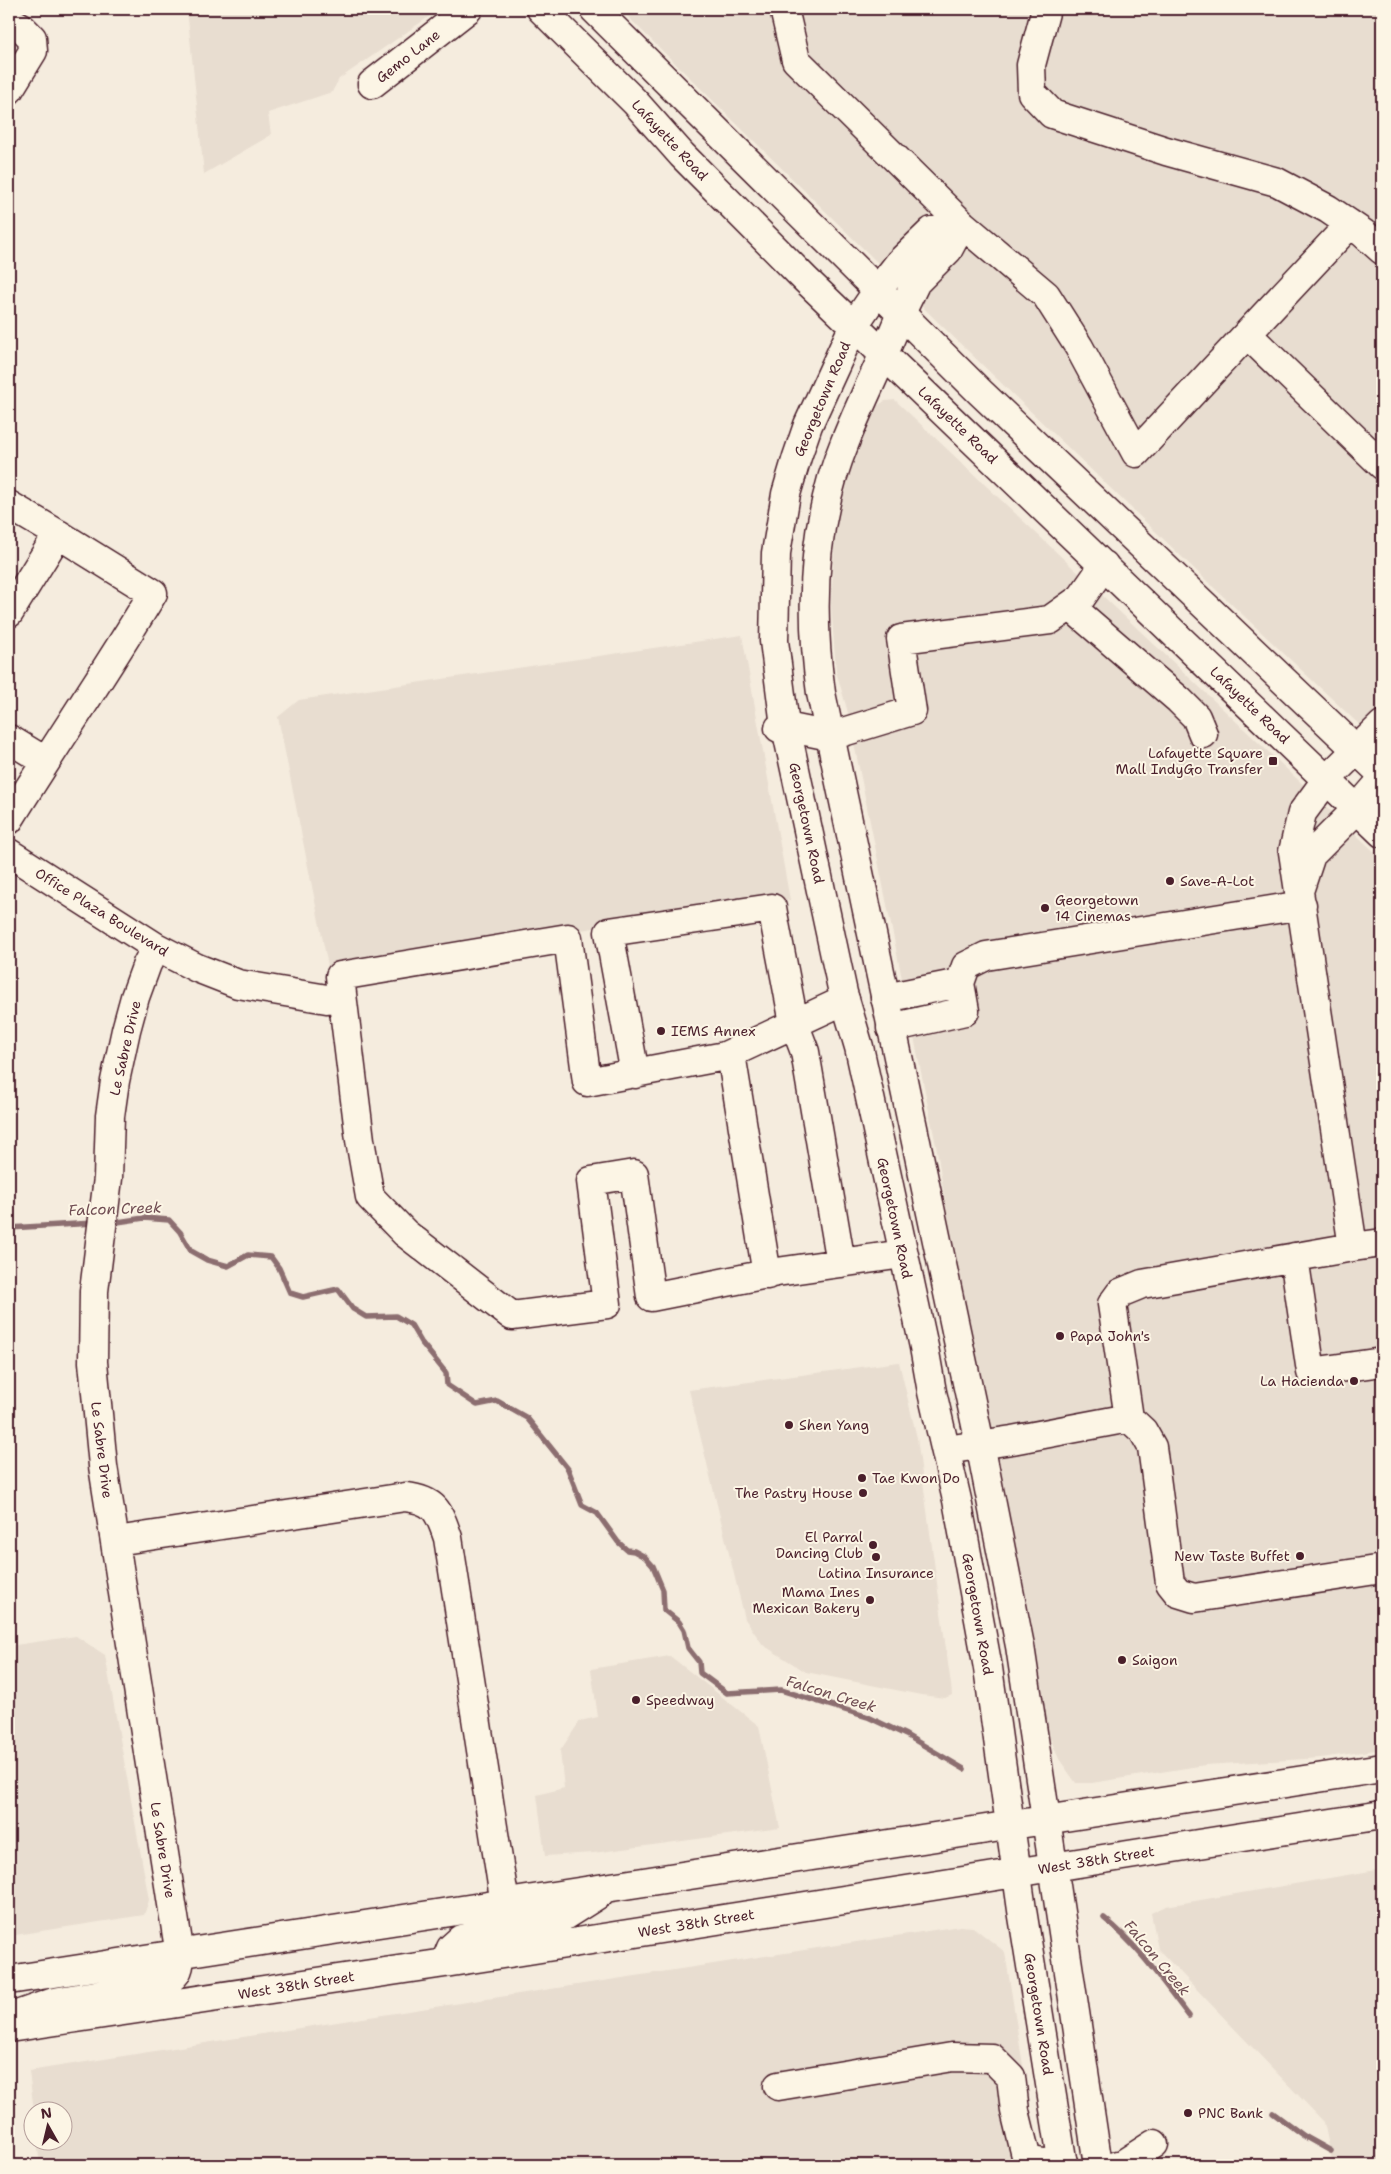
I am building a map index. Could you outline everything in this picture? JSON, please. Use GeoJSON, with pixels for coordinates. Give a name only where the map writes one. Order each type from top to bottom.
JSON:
{"type":"FeatureCollection","features":[{"type":"Feature","properties":{"kind":"main road","name":"Gemo Lane"},"geometry":{"type":"LineString","coordinates":[[372,84],[468,9]]}},
{"type":"Feature","properties":{"kind":"main road","name":"Lafayette Road"},"geometry":{"type":"LineString","coordinates":[[542,9],[635,102],[682,155],[884,355],[1382,833]]}},
{"type":"Feature","properties":{"kind":"main road"},"geometry":{"type":"LineString","coordinates":[[594,9],[987,398],[1382,774]]}},
{"type":"Feature","properties":{"kind":"main road"},"geometry":{"type":"LineString","coordinates":[[784,9],[796,60],[962,224],[1046,295],[1079,347],[1136,453],[1350,224]]}},
{"type":"Feature","properties":{"kind":"main road"},"geometry":{"type":"LineString","coordinates":[[1046,9],[1031,65],[1032,93],[1052,114],[1166,151],[1277,182],[1323,206],[1350,224],[1382,250]]}},
{"type":"Feature","properties":{"kind":"main road"},"geometry":{"type":"LineString","coordinates":[[9,20],[21,27],[32,38],[33,51],[9,90]]}},
{"type":"Feature","properties":{"kind":"main road","name":"Georgetown Road"},"geometry":{"type":"LineString","coordinates":[[962,224],[932,231],[899,263],[878,290],[854,325],[808,424],[788,487],[776,554],[774,641],[782,728],[845,1000],[859,1047],[946,1450],[988,1668],[1017,1872],[1063,2164]]}},
{"type":"Feature","properties":{"kind":"main road"},"geometry":{"type":"LineString","coordinates":[[962,224],[948,250],[916,282],[844,443],[836,466],[824,509],[817,551],[814,587],[816,656],[830,736],[884,998],[980,1444],[1020,1646],[1052,1867],[1116,2165],[1154,2144]]}},
{"type":"Feature","properties":{"kind":"main road"},"geometry":{"type":"LineString","coordinates":[[1247,334],[1382,465]]}},
{"type":"Feature","properties":{"kind":"main road"},"geometry":{"type":"LineString","coordinates":[[9,505],[153,593],[105,672],[9,820]]}},
{"type":"Feature","properties":{"kind":"main road"},"geometry":{"type":"LineString","coordinates":[[9,613],[58,534]]}},
{"type":"Feature","properties":{"kind":"main road"},"geometry":{"type":"LineString","coordinates":[[782,728],[830,736],[912,711],[901,639],[1050,620],[1081,598],[1104,565]]}},
{"type":"Feature","properties":{"kind":"main road"},"geometry":{"type":"LineString","coordinates":[[1070,606],[1180,700],[1196,717],[1203,734]]}},
{"type":"Feature","properties":{"kind":"main road"},"geometry":{"type":"LineString","coordinates":[[1353,1247],[1293,852],[1302,812],[1328,780],[1382,725]]}},
{"type":"Feature","properties":{"kind":"main road"},"geometry":{"type":"LineString","coordinates":[[9,739],[46,761]]}},
{"type":"Feature","properties":{"kind":"main road"},"geometry":{"type":"LineString","coordinates":[[1301,897],[1311,855],[1357,809],[1382,780]]}},
{"type":"Feature","properties":{"kind":"main road","name":"Office Plaza Boulevard"},"geometry":{"type":"LineString","coordinates":[[9,853],[156,947],[196,968],[238,984],[327,998],[342,994]]}},
{"type":"Feature","properties":{"kind":"main road"},"geometry":{"type":"LineString","coordinates":[[891,1028],[965,1012],[960,983],[966,966],[986,956],[1301,897]]}},
{"type":"Feature","properties":{"kind":"main road"},"geometry":{"type":"LineString","coordinates":[[635,1074],[609,932],[772,908],[794,1024],[805,1052],[842,1263]]}},
{"type":"Feature","properties":{"kind":"main road"},"geometry":{"type":"LineString","coordinates":[[845,1000],[730,1054],[587,1082],[568,938],[340,976],[360,1140],[370,1197],[405,1233],[512,1316],[607,1304],[591,1181],[634,1174],[651,1298],[767,1274],[903,1254]]}},
{"type":"Feature","properties":{"kind":"main road","name":"Le Sabre Drive"},"geometry":{"type":"LineString","coordinates":[[156,947],[141,981],[122,1048],[110,1116],[108,1178],[98,1245],[93,1308],[95,1387],[103,1466],[180,1955]]}},
{"type":"Feature","properties":{"kind":"main road"},"geometry":{"type":"LineString","coordinates":[[884,998],[960,983]]}},
{"type":"Feature","properties":{"kind":"main road"},"geometry":{"type":"LineString","coordinates":[[730,1054],[767,1274]]}},
{"type":"Feature","properties":{"kind":"main road"},"geometry":{"type":"LineString","coordinates":[[1382,1243],[1142,1284],[1120,1293],[1112,1304],[1129,1418],[1143,1431],[1152,1447],[1170,1583],[1178,1593],[1194,1598],[1382,1569]]}},
{"type":"Feature","properties":{"kind":"main road"},"geometry":{"type":"LineString","coordinates":[[1294,1257],[1311,1372],[1382,1362]]}},
{"type":"Feature","properties":{"kind":"main road"},"geometry":{"type":"LineString","coordinates":[[946,1450],[1012,1440],[1129,1418]]}},
{"type":"Feature","properties":{"kind":"main road"},"geometry":{"type":"LineString","coordinates":[[116,1541],[405,1497],[421,1498],[433,1506],[441,1519],[448,1538],[505,1904]]}},
{"type":"Feature","properties":{"kind":"main road"},"geometry":{"type":"LineString","coordinates":[[9,1980],[1382,1768]]}},
{"type":"Feature","properties":{"kind":"main road","name":"West 38th Street"},"geometry":{"type":"LineString","coordinates":[[9,2028],[446,1963],[1382,1815]]}},
{"type":"Feature","properties":{"kind":"main road"},"geometry":{"type":"LineString","coordinates":[[446,1963],[451,1948],[461,1939],[561,1918],[606,1889]]}},
{"type":"Feature","properties":{"kind":"main road"},"geometry":{"type":"LineString","coordinates":[[9,2018],[54,2002],[160,1984],[170,1980],[179,1970],[180,1955]]}},
{"type":"Feature","properties":{"kind":"main road"},"geometry":{"type":"LineString","coordinates":[[778,2086],[952,2057],[992,2058],[1011,2077],[1015,2111],[1027,2160],[1063,2164]]}},
{"type":"Feature","properties":{"kind":"shaded area"},"geometry":{"type":"Polygon","coordinates":[[[187,9],[440,9],[339,79],[332,92],[268,113],[271,135],[204,174],[187,9]]]}},
{"type":"Feature","properties":{"kind":"shaded area"},"geometry":{"type":"Polygon","coordinates":[[[620,9],[1382,9],[1382,746],[1209,583],[941,325],[620,9]]]}},
{"type":"Feature","properties":{"kind":"shaded area"},"geometry":{"type":"Polygon","coordinates":[[[895,400],[1382,859],[1382,1749],[1321,1758],[1205,1765],[1092,1783],[1076,1783],[1059,1759],[1048,1733],[1030,1612],[979,1399],[937,1150],[847,709],[836,671],[831,604],[834,545],[841,497],[857,442],[872,409],[885,401],[895,400]]]}},
{"type":"Feature","properties":{"kind":"shaded area"},"geometry":{"type":"Polygon","coordinates":[[[742,635],[790,900],[328,966],[278,717],[299,700],[742,635]]]}},
{"type":"Feature","properties":{"kind":"shaded area"},"geometry":{"type":"Polygon","coordinates":[[[899,1362],[917,1438],[951,1685],[952,1695],[945,1698],[806,1672],[763,1645],[745,1619],[689,1390],[899,1362]]]}},
{"type":"Feature","properties":{"kind":"shaded area"},"geometry":{"type":"Polygon","coordinates":[[[76,1636],[105,1655],[149,1900],[144,1915],[9,1936],[9,1646],[76,1636]]]}},
{"type":"Feature","properties":{"kind":"shaded area"},"geometry":{"type":"Polygon","coordinates":[[[670,1656],[759,1726],[780,1828],[593,1853],[545,1856],[537,1795],[564,1788],[560,1751],[580,1721],[598,1717],[591,1669],[670,1656]]]}},
{"type":"Feature","properties":{"kind":"shaded area"},"geometry":{"type":"Polygon","coordinates":[[[1382,1869],[1382,2165],[1333,2165],[1324,2122],[1158,1949],[1151,1913],[1166,1906],[1382,1869]]]}},
{"type":"Feature","properties":{"kind":"shaded area"},"geometry":{"type":"Polygon","coordinates":[[[960,1926],[973,1927],[1005,1952],[1037,2154],[1033,2165],[40,2165],[38,2152],[72,2152],[72,2102],[33,2102],[29,2071],[960,1926]]]}},
{"type":"Feature","properties":{"kind":"waterway","name":"Falcon Creek"},"geometry":{"type":"LineString","coordinates":[[111,1223],[144,1218],[169,1220],[180,1232],[191,1251],[207,1260],[228,1266],[248,1255],[271,1257],[279,1268],[290,1293],[303,1297],[338,1289],[353,1309],[366,1317],[396,1316],[411,1325],[421,1342],[446,1373],[447,1385],[477,1405],[497,1401],[527,1418],[568,1469],[582,1505],[597,1513],[618,1542],[627,1550],[634,1551],[645,1557],[653,1566],[663,1590],[664,1610],[679,1622],[684,1630],[688,1648],[699,1662],[700,1673],[727,1693],[781,1690],[868,1717],[906,1735],[964,1769]]}},
{"type":"Feature","properties":{"kind":"waterway","name":"Falcon Creek"},"geometry":{"type":"LineString","coordinates":[[9,1228],[94,1223]]}},
{"type":"Feature","properties":{"kind":"waterway","name":"Falcon Creek"},"geometry":{"type":"LineString","coordinates":[[1104,1918],[1139,1952],[1189,2016]]}},
{"type":"Feature","properties":{"kind":"waterway","name":"Falcon Creek"},"geometry":{"type":"LineString","coordinates":[[1273,2113],[1304,2136],[1331,2151]]}},
{"type":"Feature","properties":{"kind":"place","name":"Lafayette Square Mall IndyGo Transfer"},"geometry":{"type":"Point","coordinates":[1273,761]}},
{"type":"Feature","properties":{"kind":"place","name":"Save-A-Lot"},"geometry":{"type":"Point","coordinates":[1170,881]}},
{"type":"Feature","properties":{"kind":"place","name":"Georgetown 14 Cinemas"},"geometry":{"type":"Point","coordinates":[1045,908]}},
{"type":"Feature","properties":{"kind":"place","name":"IEMS Annex"},"geometry":{"type":"Point","coordinates":[661,1031]}},
{"type":"Feature","properties":{"kind":"place","name":"Papa John's"},"geometry":{"type":"Point","coordinates":[1060,1336]}},
{"type":"Feature","properties":{"kind":"place","name":"La Hacienda"},"geometry":{"type":"Point","coordinates":[1354,1381]}},
{"type":"Feature","properties":{"kind":"place","name":"Shen Yang"},"geometry":{"type":"Point","coordinates":[789,1425]}},
{"type":"Feature","properties":{"kind":"place","name":"Tae Kwon Do"},"geometry":{"type":"Point","coordinates":[862,1478]}},
{"type":"Feature","properties":{"kind":"place","name":"The Pastry House"},"geometry":{"type":"Point","coordinates":[863,1493]}},
{"type":"Feature","properties":{"kind":"place","name":"El Parral Dancing Club"},"geometry":{"type":"Point","coordinates":[873,1545]}},
{"type":"Feature","properties":{"kind":"place","name":"New Taste Buffet"},"geometry":{"type":"Point","coordinates":[1300,1556]}},
{"type":"Feature","properties":{"kind":"place","name":"Latina Insurance"},"geometry":{"type":"Point","coordinates":[876,1557]}},
{"type":"Feature","properties":{"kind":"place","name":"Mama Ines Mexican Bakery"},"geometry":{"type":"Point","coordinates":[870,1600]}},
{"type":"Feature","properties":{"kind":"place","name":"Saigon"},"geometry":{"type":"Point","coordinates":[1122,1660]}},
{"type":"Feature","properties":{"kind":"place","name":"Speedway"},"geometry":{"type":"Point","coordinates":[636,1700]}},
{"type":"Feature","properties":{"kind":"place","name":"PNC Bank"},"geometry":{"type":"Point","coordinates":[1188,2113]}}]}
